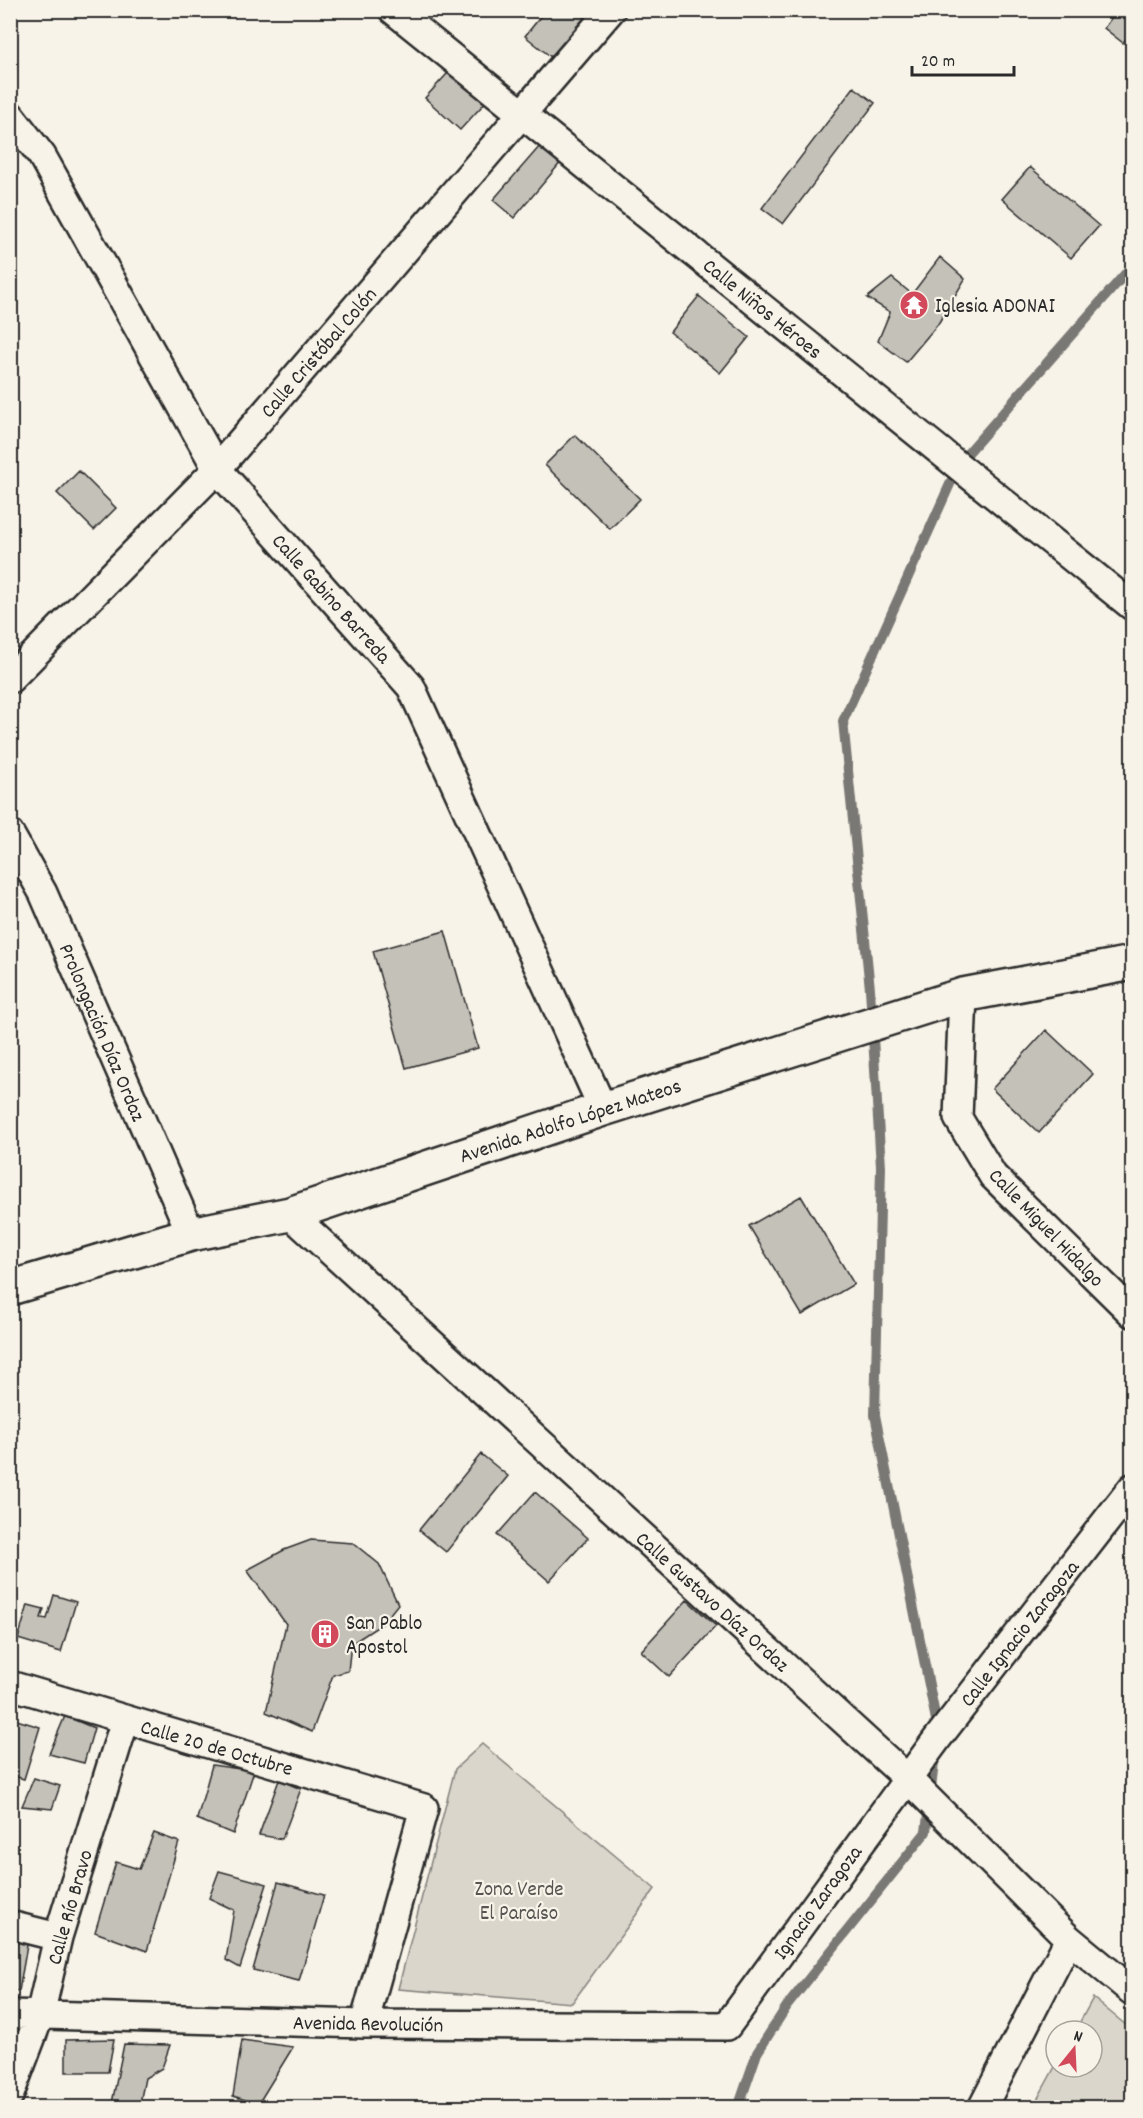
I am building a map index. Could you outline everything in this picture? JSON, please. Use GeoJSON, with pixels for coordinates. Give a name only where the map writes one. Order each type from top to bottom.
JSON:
{"type":"FeatureCollection","features":[{"type":"Feature","properties":{"kind":"main road","name":"Avenida Adolfo López Mateos"},"geometry":{"type":"LineString","coordinates":[[10,1288],[191,1234],[290,1214],[894,1014],[963,995],[1132,963]]}},
{"type":"Feature","properties":{"kind":"street","name":"Calle Niños Héroes"},"geometry":{"type":"LineString","coordinates":[[393,10],[1132,606]]}},
{"type":"Feature","properties":{"kind":"street","name":"Calle Cristóbal Colón"},"geometry":{"type":"LineString","coordinates":[[10,679],[218,469],[611,10]]}},
{"type":"Feature","properties":{"kind":"street","name":"Calle Gabino Barreda"},"geometry":{"type":"LineString","coordinates":[[10,115],[42,156],[218,469],[411,687],[603,1109]]}},
{"type":"Feature","properties":{"kind":"street","name":"Prolongación Díaz Ordaz"},"geometry":{"type":"LineString","coordinates":[[10,834],[43,893],[191,1234]]}},
{"type":"Feature","properties":{"kind":"street","name":"Calle Miguel Hidalgo"},"geometry":{"type":"LineString","coordinates":[[963,995],[958,1118],[993,1176],[1132,1313]]}},
{"type":"Feature","properties":{"kind":"street","name":"Calle Gustavo Díaz Ordaz"},"geometry":{"type":"LineString","coordinates":[[290,1214],[908,1779],[1069,1939],[1132,1991]]}},
{"type":"Feature","properties":{"kind":"street","name":"Calle Ignacio Zaragoza"},"geometry":{"type":"LineString","coordinates":[[908,1779],[1132,1488]]}},
{"type":"Feature","properties":{"kind":"street","name":"Calle 20 de Octubre"},"geometry":{"type":"LineString","coordinates":[[10,1685],[424,1808],[364,2024]]}},
{"type":"Feature","properties":{"kind":"street","name":"Calle Río Bravo"},"geometry":{"type":"LineString","coordinates":[[10,2094],[40,2015],[58,1937],[125,1720]]}},
{"type":"Feature","properties":{"kind":"street","name":"Ignacio Zaragoza"},"geometry":{"type":"LineString","coordinates":[[727,2026],[908,1779]]}},
{"type":"Feature","properties":{"kind":"street"},"geometry":{"type":"LineString","coordinates":[[10,1925],[58,1937]]}},
{"type":"Feature","properties":{"kind":"street"},"geometry":{"type":"LineString","coordinates":[[982,2108],[1069,1939]]}},
{"type":"Feature","properties":{"kind":"street","name":"Avenida Revolución"},"geometry":{"type":"LineString","coordinates":[[10,2014],[364,2024],[727,2026]]}},
{"type":"Feature","properties":{"kind":"green space","name":"Zona Verde El Paraíso"},"geometry":{"type":"Polygon","coordinates":[[[482,1744],[655,1889],[572,2003],[398,1989],[455,1769],[482,1744]]]}},
{"type":"Feature","properties":{"kind":"green space"},"geometry":{"type":"Polygon","coordinates":[[[1093,1998],[1132,2030],[1132,2107],[1033,2107],[1048,2079],[1104,2079],[1104,2019],[1082,2019],[1093,1998]]]}},
{"type":"Feature","properties":{"kind":"building"},"geometry":{"type":"Polygon","coordinates":[[[546,10],[591,10],[551,57],[525,36],[546,10]]]}},
{"type":"Feature","properties":{"kind":"building"},"geometry":{"type":"Polygon","coordinates":[[[1117,10],[1132,10],[1132,31],[1123,43],[1104,28],[1117,10]]]}},
{"type":"Feature","properties":{"kind":"building"},"geometry":{"type":"Polygon","coordinates":[[[457,63],[492,95],[460,130],[425,98],[457,63]]]}},
{"type":"Feature","properties":{"kind":"building"},"geometry":{"type":"Polygon","coordinates":[[[854,87],[875,103],[783,224],[762,208],[854,87]]]}},
{"type":"Feature","properties":{"kind":"building"},"geometry":{"type":"Polygon","coordinates":[[[547,138],[567,155],[514,218],[493,200],[547,138]]]}},
{"type":"Feature","properties":{"kind":"building"},"geometry":{"type":"Polygon","coordinates":[[[1030,167],[1099,226],[1071,258],[1002,199],[1030,167]]]}},
{"type":"Feature","properties":{"kind":"building","name":"Iglesia ADONAI"},"geometry":{"type":"Polygon","coordinates":[[[940,257],[965,279],[938,324],[906,362],[878,341],[890,312],[867,298],[892,278],[912,294],[940,257]]]}},
{"type":"Feature","properties":{"kind":"building"},"geometry":{"type":"Polygon","coordinates":[[[699,296],[749,337],[720,373],[670,332],[699,296]]]}},
{"type":"Feature","properties":{"kind":"building"},"geometry":{"type":"Polygon","coordinates":[[[575,435],[640,499],[610,529],[545,465],[575,435]]]}},
{"type":"Feature","properties":{"kind":"building"},"geometry":{"type":"Polygon","coordinates":[[[79,471],[116,508],[94,530],[57,493],[79,471]]]}},
{"type":"Feature","properties":{"kind":"building"},"geometry":{"type":"Polygon","coordinates":[[[445,931],[478,1048],[406,1068],[373,951],[445,931]]]}},
{"type":"Feature","properties":{"kind":"building"},"geometry":{"type":"Polygon","coordinates":[[[1046,1030],[1093,1074],[1039,1133],[992,1089],[1046,1030]]]}},
{"type":"Feature","properties":{"kind":"building"},"geometry":{"type":"Polygon","coordinates":[[[801,1196],[854,1284],[802,1315],[749,1226],[801,1196]]]}},
{"type":"Feature","properties":{"kind":"building"},"geometry":{"type":"Polygon","coordinates":[[[481,1454],[508,1476],[446,1552],[419,1530],[481,1454]]]}},
{"type":"Feature","properties":{"kind":"building"},"geometry":{"type":"Polygon","coordinates":[[[535,1492],[588,1538],[549,1581],[497,1535],[535,1492]]]}},
{"type":"Feature","properties":{"kind":"building","name":"San Pablo Apostol"},"geometry":{"type":"Polygon","coordinates":[[[311,1540],[353,1543],[379,1564],[398,1604],[382,1624],[351,1644],[348,1671],[333,1675],[312,1732],[266,1712],[286,1624],[247,1570],[284,1550],[311,1540]]]}},
{"type":"Feature","properties":{"kind":"building"},"geometry":{"type":"Polygon","coordinates":[[[54,1595],[76,1602],[61,1652],[18,1639],[28,1605],[44,1609],[41,1618],[47,1619],[54,1595]]]}},
{"type":"Feature","properties":{"kind":"building"},"geometry":{"type":"Polygon","coordinates":[[[687,1600],[716,1626],[669,1677],[641,1651],[687,1600]]]}},
{"type":"Feature","properties":{"kind":"building"},"geometry":{"type":"Polygon","coordinates":[[[65,1716],[94,1728],[84,1763],[49,1754],[65,1716]]]}},
{"type":"Feature","properties":{"kind":"building"},"geometry":{"type":"Polygon","coordinates":[[[10,1718],[40,1727],[24,1779],[10,1775],[10,1718]]]}},
{"type":"Feature","properties":{"kind":"building"},"geometry":{"type":"Polygon","coordinates":[[[212,1765],[254,1771],[233,1834],[197,1819],[212,1765]]]}},
{"type":"Feature","properties":{"kind":"building"},"geometry":{"type":"Polygon","coordinates":[[[34,1778],[60,1786],[52,1809],[22,1806],[34,1778]]]}},
{"type":"Feature","properties":{"kind":"building"},"geometry":{"type":"Polygon","coordinates":[[[279,1780],[301,1789],[282,1839],[259,1835],[279,1780]]]}},
{"type":"Feature","properties":{"kind":"building"},"geometry":{"type":"Polygon","coordinates":[[[154,1833],[179,1842],[147,1951],[95,1932],[116,1862],[139,1869],[154,1833]]]}},
{"type":"Feature","properties":{"kind":"building"},"geometry":{"type":"Polygon","coordinates":[[[219,1871],[267,1884],[240,1968],[226,1960],[234,1910],[209,1898],[219,1871]]]}},
{"type":"Feature","properties":{"kind":"building"},"geometry":{"type":"Polygon","coordinates":[[[278,1882],[324,1895],[299,1981],[253,1970],[278,1882]]]}},
{"type":"Feature","properties":{"kind":"building"},"geometry":{"type":"Polygon","coordinates":[[[10,1935],[28,1940],[19,1991],[10,1991],[10,1935]]]}},
{"type":"Feature","properties":{"kind":"building"},"geometry":{"type":"Polygon","coordinates":[[[114,2039],[108,2072],[66,2072],[66,2040],[114,2039]]]}},
{"type":"Feature","properties":{"kind":"building"},"geometry":{"type":"Polygon","coordinates":[[[242,2040],[293,2047],[258,2104],[233,2096],[242,2040]]]}},
{"type":"Feature","properties":{"kind":"building"},"geometry":{"type":"Polygon","coordinates":[[[124,2044],[170,2045],[162,2068],[145,2078],[139,2108],[111,2108],[124,2044]]]}},
{"type":"Feature","properties":{"kind":"waterway"},"geometry":{"type":"LineString","coordinates":[[938,1730],[875,1415],[881,1167],[870,989],[843,721],[960,462],[1132,266]]}},
{"type":"Feature","properties":{"kind":"waterway"},"geometry":{"type":"LineString","coordinates":[[738,2108],[757,2053],[787,2006],[926,1832],[935,1754]]}},
{"type":"Feature","properties":{"kind":"place","name":"Iglesia ADONAI"},"geometry":{"type":"Point","coordinates":[914,305]}},
{"type":"Feature","properties":{"kind":"place","name":"San Pablo Apostol"},"geometry":{"type":"Point","coordinates":[325,1634]}}]}
